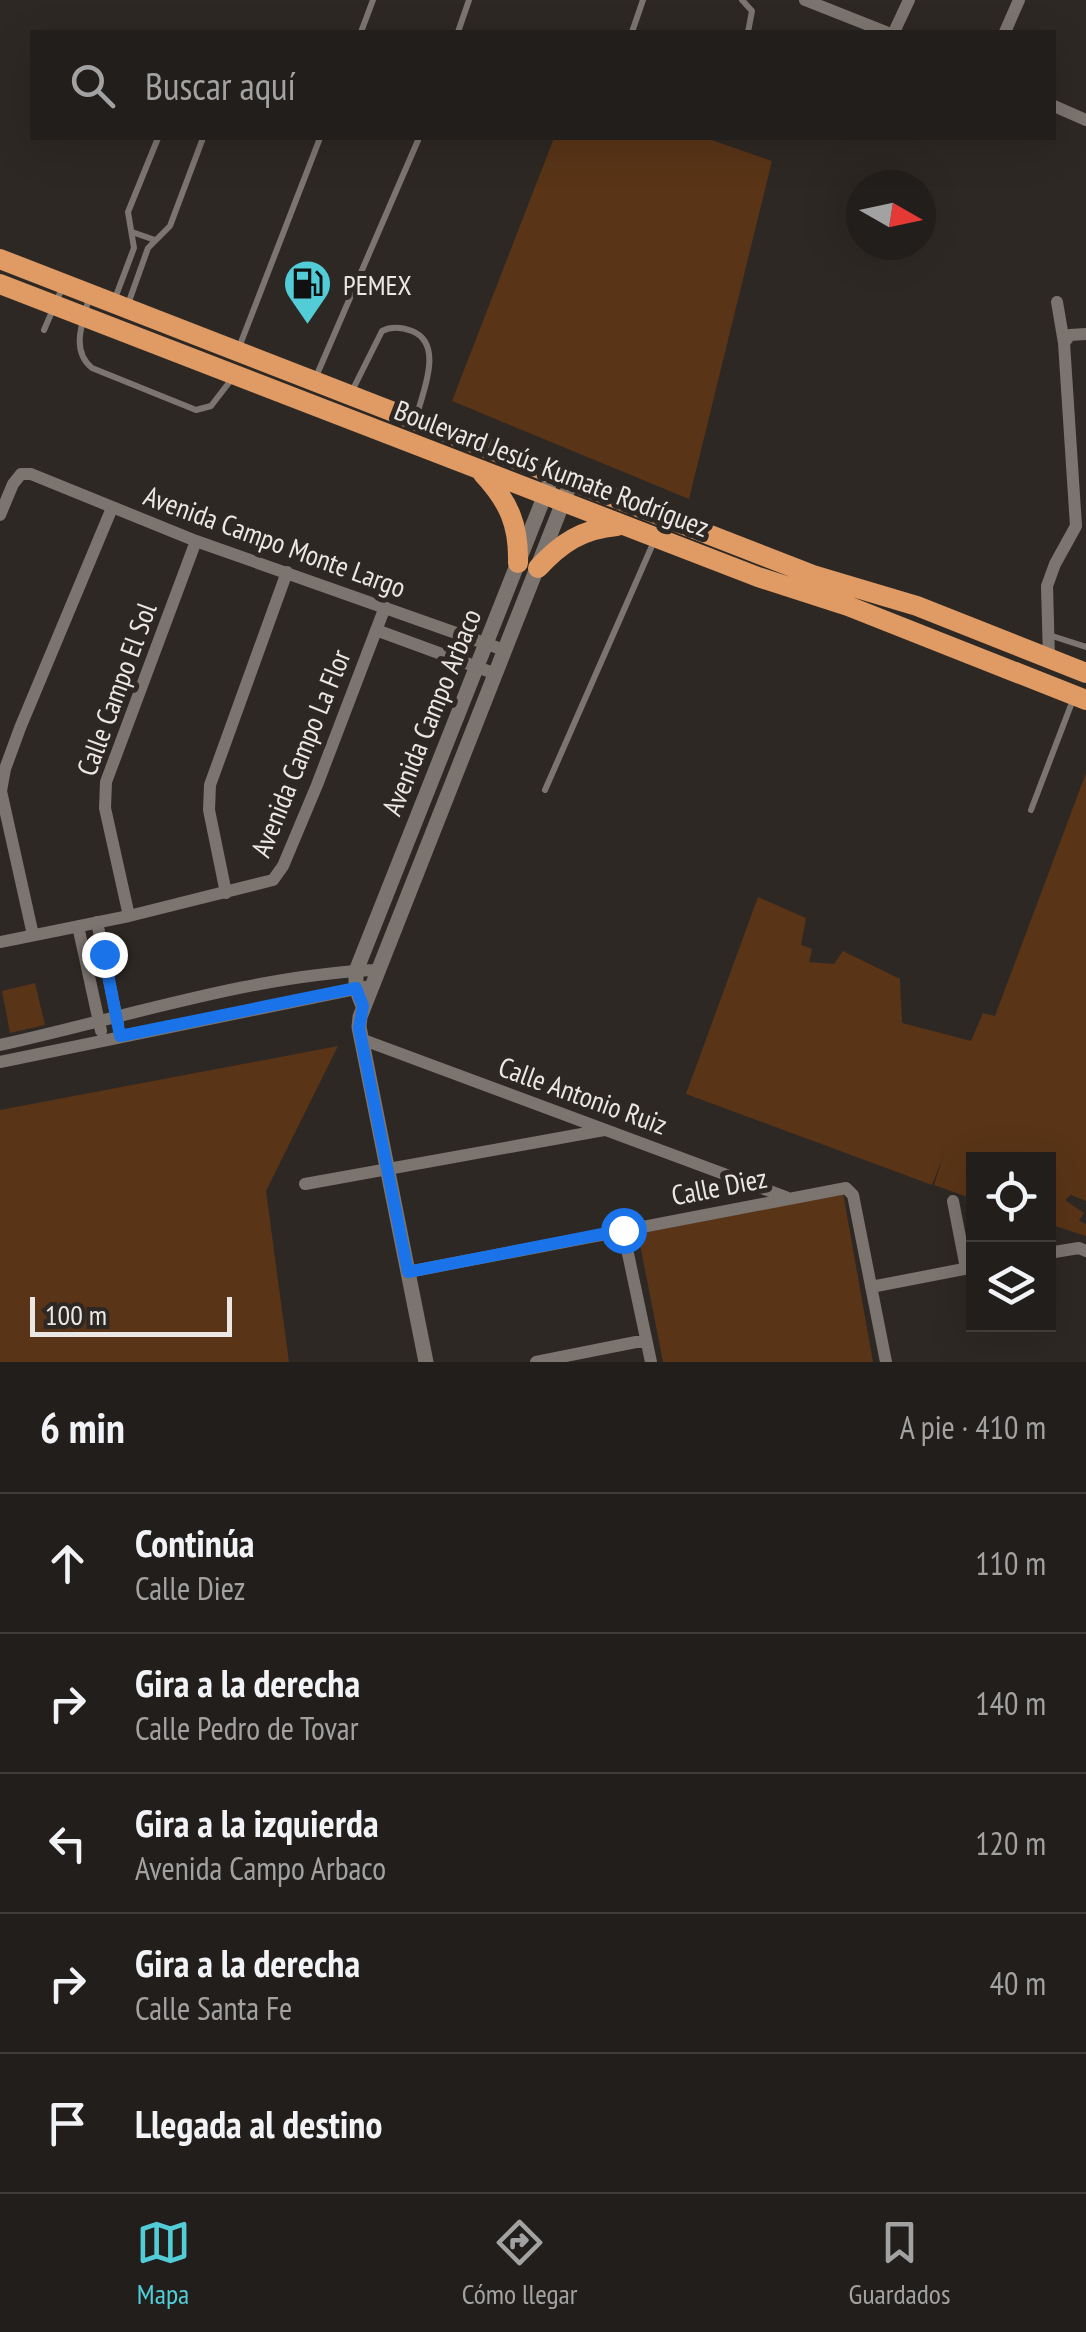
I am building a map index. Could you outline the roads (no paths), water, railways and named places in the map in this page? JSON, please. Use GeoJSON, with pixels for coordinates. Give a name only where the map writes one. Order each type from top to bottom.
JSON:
{"type":"FeatureCollection","features":[{"type":"Feature","properties":{"kind":"highway","name":"Boulevard Jesús Kumate Rodríguez"},"geometry":{"type":"LineString","coordinates":[[0,260],[813,575],[917,606],[1086,673]]}},
{"type":"Feature","properties":{"kind":"highway","name":"Boulevard Jesús Kumate Rodríguez"},"geometry":{"type":"LineString","coordinates":[[0,284],[1080,698]]}},
{"type":"Feature","properties":{"kind":"highway"},"geometry":{"type":"LineString","coordinates":[[478,469],[500,493],[514,518],[528,566],[580,534],[623,525]]}},
{"type":"Feature","properties":{"kind":"highway"},"geometry":{"type":"LineString","coordinates":[[907,629],[917,606]]}},
{"type":"Feature","properties":{"kind":"street"},"geometry":{"type":"LineString","coordinates":[[805,0],[881,30]]}},
{"type":"Feature","properties":{"kind":"street"},"geometry":{"type":"LineString","coordinates":[[895,30],[909,0]]}},
{"type":"Feature","properties":{"kind":"street"},"geometry":{"type":"LineString","coordinates":[[1005,30],[1018,0]]}},
{"type":"Feature","properties":{"kind":"street"},"geometry":{"type":"LineString","coordinates":[[1056,107],[1086,120]]}},
{"type":"Feature","properties":{"kind":"street"},"geometry":{"type":"LineString","coordinates":[[1048,658],[1046,596],[1050,574],[1081,526],[1057,302]]}},
{"type":"Feature","properties":{"kind":"street"},"geometry":{"type":"LineString","coordinates":[[1064,343],[1070,335],[1086,334]]}},
{"type":"Feature","properties":{"kind":"street","name":"Avenida Campo Monte Largo"},"geometry":{"type":"LineString","coordinates":[[0,515],[16,478],[31,474],[196,541],[504,650]]}},
{"type":"Feature","properties":{"kind":"street","name":"Avenida Campo Arbaco"},"geometry":{"type":"LineString","coordinates":[[528,566],[486,644],[356,971],[368,981],[496,674],[528,566],[564,476]]}},
{"type":"Feature","properties":{"kind":"street"},"geometry":{"type":"LineString","coordinates":[[32,935],[2,780],[112,508]]}},
{"type":"Feature","properties":{"kind":"street","name":"Calle Campo El Sol"},"geometry":{"type":"LineString","coordinates":[[129,916],[105,808],[106,782],[196,541]]}},
{"type":"Feature","properties":{"kind":"street"},"geometry":{"type":"LineString","coordinates":[[226,893],[209,810],[210,785],[286,572]]}},
{"type":"Feature","properties":{"kind":"street","name":"Avenida Campo La Flor"},"geometry":{"type":"LineString","coordinates":[[0,942],[263,885],[280,872],[385,607]]}},
{"type":"Feature","properties":{"kind":"street"},"geometry":{"type":"LineString","coordinates":[[376,630],[496,674]]}},
{"type":"Feature","properties":{"kind":"street"},"geometry":{"type":"LineString","coordinates":[[98,922],[120,1036]]}},
{"type":"Feature","properties":{"kind":"street"},"geometry":{"type":"LineString","coordinates":[[78,926],[102,1040]]}},
{"type":"Feature","properties":{"kind":"street"},"geometry":{"type":"LineString","coordinates":[[0,1045],[248,988],[356,971]]}},
{"type":"Feature","properties":{"kind":"street"},"geometry":{"type":"LineString","coordinates":[[0,1062],[368,981],[359,1028],[426,1362]]}},
{"type":"Feature","properties":{"kind":"street","name":"Calle Antonio Ruiz"},"geometry":{"type":"LineString","coordinates":[[362,1039],[788,1198]]}},
{"type":"Feature","properties":{"kind":"street"},"geometry":{"type":"LineString","coordinates":[[305,1184],[606,1130]]}},
{"type":"Feature","properties":{"kind":"street","name":"Calle Diez"},"geometry":{"type":"LineString","coordinates":[[408,1272],[840,1187],[849,1190],[854,1202],[871,1287]]}},
{"type":"Feature","properties":{"kind":"street"},"geometry":{"type":"LineString","coordinates":[[953,1202],[966,1252]]}},
{"type":"Feature","properties":{"kind":"street"},"geometry":{"type":"LineString","coordinates":[[623,1230],[650,1362]]}},
{"type":"Feature","properties":{"kind":"street"},"geometry":{"type":"LineString","coordinates":[[1056,1252],[1086,1250]]}},
{"type":"Feature","properties":{"kind":"street"},"geometry":{"type":"LineString","coordinates":[[886,1362],[871,1287],[966,1268]]}},
{"type":"Feature","properties":{"kind":"street"},"geometry":{"type":"LineString","coordinates":[[536,1362],[646,1340]]}},
{"type":"Feature","properties":{"kind":"lane"},"geometry":{"type":"LineString","coordinates":[[361,30],[373,0]]}},
{"type":"Feature","properties":{"kind":"lane"},"geometry":{"type":"LineString","coordinates":[[459,30],[469,0]]}},
{"type":"Feature","properties":{"kind":"lane"},"geometry":{"type":"LineString","coordinates":[[633,30],[643,0]]}},
{"type":"Feature","properties":{"kind":"lane"},"geometry":{"type":"LineString","coordinates":[[742,0],[752,12],[748,30]]}},
{"type":"Feature","properties":{"kind":"lane"},"geometry":{"type":"LineString","coordinates":[[120,306],[134,248],[128,212],[157,140]]}},
{"type":"Feature","properties":{"kind":"lane"},"geometry":{"type":"LineString","coordinates":[[120,306],[148,248],[170,226],[202,140]]}},
{"type":"Feature","properties":{"kind":"lane"},"geometry":{"type":"LineString","coordinates":[[238,351],[319,140]]}},
{"type":"Feature","properties":{"kind":"lane"},"geometry":{"type":"LineString","coordinates":[[314,380],[418,140]]}},
{"type":"Feature","properties":{"kind":"lane"},"geometry":{"type":"LineString","coordinates":[[132,232],[156,241]]}},
{"type":"Feature","properties":{"kind":"lane"},"geometry":{"type":"LineString","coordinates":[[44,330],[64,284]]}},
{"type":"Feature","properties":{"kind":"lane"},"geometry":{"type":"LineString","coordinates":[[90,294],[79,348],[86,364],[186,408],[204,410],[212,406],[234,375]]}},
{"type":"Feature","properties":{"kind":"lane"},"geometry":{"type":"LineString","coordinates":[[350,394],[382,331],[394,326],[410,330],[426,343],[430,356],[415,419]]}},
{"type":"Feature","properties":{"kind":"lane"},"geometry":{"type":"LineString","coordinates":[[544,790],[656,538]]}},
{"type":"Feature","properties":{"kind":"lane"},"geometry":{"type":"LineString","coordinates":[[1048,634],[1086,647]]}},
{"type":"Feature","properties":{"kind":"lane"},"geometry":{"type":"LineString","coordinates":[[1031,810],[1080,698]]}},
{"type":"Feature","properties":{"kind":"place","name":"PEMEX"},"geometry":{"type":"Point","coordinates":[308,326]}}]}
